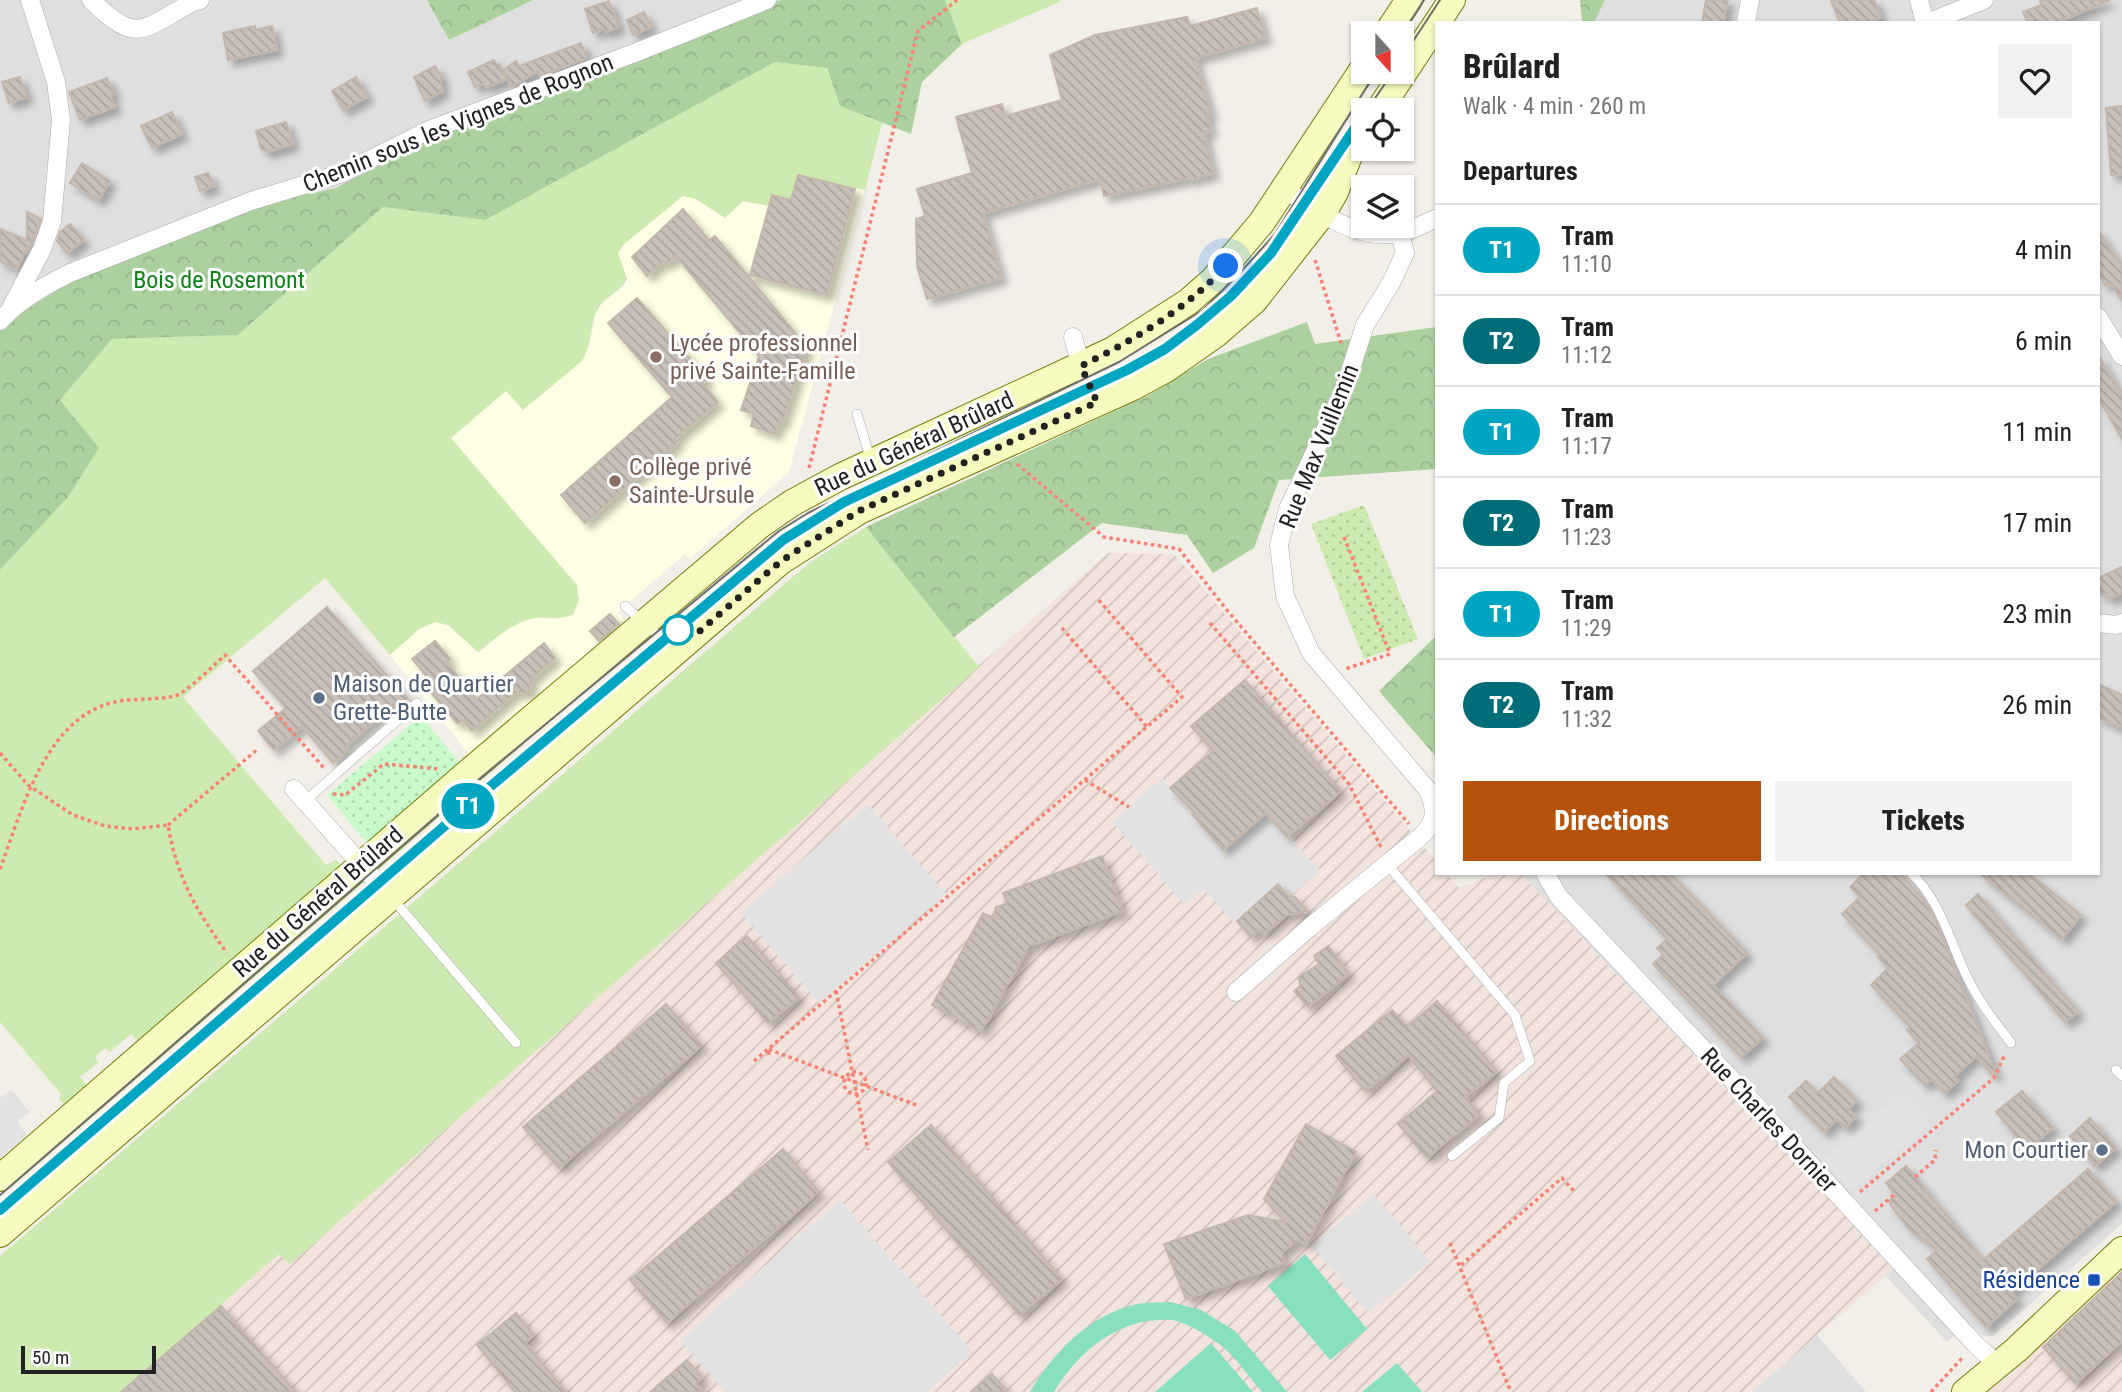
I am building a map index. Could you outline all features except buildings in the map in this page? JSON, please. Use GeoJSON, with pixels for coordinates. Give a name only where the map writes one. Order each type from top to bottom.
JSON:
{"type":"FeatureCollection","features":[{"type":"Feature","properties":{"kind":"main road"},"geometry":{"type":"LineString","coordinates":[[1395,21],[1409,0]]}},
{"type":"Feature","properties":{"kind":"main road"},"geometry":{"type":"LineString","coordinates":[[1437,21],[1451,0]]}},
{"type":"Feature","properties":{"kind":"main road"},"geometry":{"type":"LineString","coordinates":[[1387,98],[1435,24]]}},
{"type":"Feature","properties":{"kind":"main road","name":"Rue du Général Brûlard"},"geometry":{"type":"LineString","coordinates":[[0,1178],[362,865],[634,614],[792,503],[871,463],[1113,351],[1188,302],[1213,279],[1262,222],[1353,84]]}},
{"type":"Feature","properties":{"kind":"main road","name":"Rue du Général Brûlard"},"geometry":{"type":"LineString","coordinates":[[0,1234],[781,561],[859,511],[1166,369],[1216,334],[1254,301],[1323,214],[1351,152]]}},
{"type":"Feature","properties":{"kind":"main road"},"geometry":{"type":"LineString","coordinates":[[1965,1392],[2016,1350],[2122,1250]]}},
{"type":"Feature","properties":{"kind":"street"},"geometry":{"type":"LineString","coordinates":[[5,316],[42,249],[52,221],[61,120],[56,82],[30,0]]}},
{"type":"Feature","properties":{"kind":"street"},"geometry":{"type":"LineString","coordinates":[[91,0],[114,22],[134,29],[147,27],[200,0]]}},
{"type":"Feature","properties":{"kind":"street","name":"Chemin sous les Vignes de Rognon"},"geometry":{"type":"LineString","coordinates":[[5,316],[45,285],[70,273],[251,201],[342,173],[429,130],[767,0]]}},
{"type":"Feature","properties":{"kind":"street"},"geometry":{"type":"LineString","coordinates":[[1746,21],[1750,0]]}},
{"type":"Feature","properties":{"kind":"street"},"geometry":{"type":"LineString","coordinates":[[1919,0],[1925,21]]}},
{"type":"Feature","properties":{"kind":"street"},"geometry":{"type":"LineString","coordinates":[[1931,21],[1984,0]]}},
{"type":"Feature","properties":{"kind":"street"},"geometry":{"type":"LineString","coordinates":[[1283,188],[1323,214],[1351,227]]}},
{"type":"Feature","properties":{"kind":"street"},"geometry":{"type":"LineString","coordinates":[[1414,227],[1435,219]]}},
{"type":"Feature","properties":{"kind":"street","name":"Rue Max Vuillemin"},"geometry":{"type":"LineString","coordinates":[[1237,992],[1384,857],[1430,828],[1435,812],[1427,789],[1311,653],[1285,596],[1279,545],[1288,509],[1344,390],[1365,325],[1391,283],[1405,253],[1401,238]]}},
{"type":"Feature","properties":{"kind":"street"},"geometry":{"type":"LineString","coordinates":[[2100,320],[2122,356]]}},
{"type":"Feature","properties":{"kind":"street"},"geometry":{"type":"LineString","coordinates":[[1073,337],[1081,366],[1097,402]]}},
{"type":"Feature","properties":{"kind":"street"},"geometry":{"type":"LineString","coordinates":[[2100,623],[2122,623]]}},
{"type":"Feature","properties":{"kind":"street"},"geometry":{"type":"LineString","coordinates":[[304,794],[391,898]]}},
{"type":"Feature","properties":{"kind":"street","name":"Rue Charles Dornier"},"geometry":{"type":"LineString","coordinates":[[1546,875],[1559,897],[1752,1101],[1975,1344],[1997,1364]]}},
{"type":"Feature","properties":{"kind":"lane"},"geometry":{"type":"LineString","coordinates":[[857,414],[871,463]]}},
{"type":"Feature","properties":{"kind":"lane"},"geometry":{"type":"LineString","coordinates":[[634,614],[676,651]]}},
{"type":"Feature","properties":{"kind":"lane"},"geometry":{"type":"LineString","coordinates":[[304,794],[332,777],[417,703]]}},
{"type":"Feature","properties":{"kind":"lane"},"geometry":{"type":"LineString","coordinates":[[1384,857],[1515,1015],[1530,1061],[1504,1083],[1499,1118],[1452,1156]]}},
{"type":"Feature","properties":{"kind":"lane"},"geometry":{"type":"LineString","coordinates":[[1913,875],[1939,912],[1955,952],[1985,1010],[2011,1043]]}},
{"type":"Feature","properties":{"kind":"lane"},"geometry":{"type":"LineString","coordinates":[[391,898],[516,1043]]}},
{"type":"Feature","properties":{"kind":"path"},"geometry":{"type":"LineString","coordinates":[[806,474],[813,462],[918,31],[957,0]]}},
{"type":"Feature","properties":{"kind":"path"},"geometry":{"type":"LineString","coordinates":[[1313,256],[1344,352]]}},
{"type":"Feature","properties":{"kind":"path"},"geometry":{"type":"LineString","coordinates":[[1017,464],[1104,537],[1178,549],[1410,826]]}},
{"type":"Feature","properties":{"kind":"path"},"geometry":{"type":"LineString","coordinates":[[1342,670],[1390,654],[1344,537]]}},
{"type":"Feature","properties":{"kind":"path"},"geometry":{"type":"LineString","coordinates":[[754,1061],[1182,697],[1097,598]]}},
{"type":"Feature","properties":{"kind":"path"},"geometry":{"type":"LineString","coordinates":[[1210,623],[1349,784],[1384,857]]}},
{"type":"Feature","properties":{"kind":"path"},"geometry":{"type":"LineString","coordinates":[[1062,628],[1147,727]]}},
{"type":"Feature","properties":{"kind":"path"},"geometry":{"type":"LineString","coordinates":[[0,869],[30,787],[44,759],[80,719],[106,704],[177,696],[225,656],[332,777]]}},
{"type":"Feature","properties":{"kind":"path"},"geometry":{"type":"LineString","coordinates":[[0,753],[30,787],[73,815],[105,826],[132,829],[169,825],[258,749]]}},
{"type":"Feature","properties":{"kind":"path"},"geometry":{"type":"LineString","coordinates":[[304,794],[345,795],[384,764],[446,770]]}},
{"type":"Feature","properties":{"kind":"path"},"geometry":{"type":"LineString","coordinates":[[1085,780],[1129,807]]}},
{"type":"Feature","properties":{"kind":"path"},"geometry":{"type":"LineString","coordinates":[[169,825],[174,856],[185,886],[227,953]]}},
{"type":"Feature","properties":{"kind":"path"},"geometry":{"type":"LineString","coordinates":[[836,991],[868,1150]]}},
{"type":"Feature","properties":{"kind":"path"},"geometry":{"type":"LineString","coordinates":[[1853,1197],[1994,1078],[2011,1043]]}},
{"type":"Feature","properties":{"kind":"path"},"geometry":{"type":"LineString","coordinates":[[768,1049],[769,1055]]}},
{"type":"Feature","properties":{"kind":"path"},"geometry":{"type":"LineString","coordinates":[[768,1049],[919,1106]]}},
{"type":"Feature","properties":{"kind":"path"},"geometry":{"type":"LineString","coordinates":[[844,1078],[852,1072],[862,1074],[866,1086]]}},
{"type":"Feature","properties":{"kind":"path"},"geometry":{"type":"LineString","coordinates":[[844,1078],[846,1090],[857,1094],[866,1086]]}},
{"type":"Feature","properties":{"kind":"path"},"geometry":{"type":"LineString","coordinates":[[1915,1177],[1936,1160],[1936,1150]]}},
{"type":"Feature","properties":{"kind":"path"},"geometry":{"type":"LineString","coordinates":[[1461,1265],[1562,1178],[1575,1192]]}},
{"type":"Feature","properties":{"kind":"path"},"geometry":{"type":"LineString","coordinates":[[1870,1215],[1895,1194]]}},
{"type":"Feature","properties":{"kind":"path"},"geometry":{"type":"LineString","coordinates":[[1450,1243],[1511,1392]]}},
{"type":"Feature","properties":{"kind":"path"},"geometry":{"type":"LineString","coordinates":[[1931,1392],[1975,1344]]}},
{"type":"Feature","properties":{"kind":"shaded area"},"geometry":{"type":"Polygon","coordinates":[[[0,0],[427,0],[449,40],[533,0],[781,0],[430,137],[336,188],[272,202],[0,329],[0,0]]]}},
{"type":"Feature","properties":{"kind":"shaded area"},"geometry":{"type":"Polygon","coordinates":[[[1605,0],[2122,0],[2122,1224],[1993,1336],[1983,1336],[1969,1323],[1947,1342],[1886,1276],[1896,1266],[1522,875],[2100,875],[2100,21],[1595,21],[1605,0]]]}},
{"type":"Feature","properties":{"kind":"shaded area"},"geometry":{"type":"Polygon","coordinates":[[[798,175],[865,190],[789,472],[690,559],[685,554],[618,612],[625,621],[469,754],[390,655],[419,629],[435,622],[448,625],[479,652],[511,626],[536,618],[559,619],[577,585],[450,438],[506,390],[523,409],[591,340],[595,316],[600,305],[623,287],[627,279],[618,253],[623,245],[668,207],[683,196],[696,199],[725,218],[743,201],[769,206],[772,195],[798,175]]]}},
{"type":"Feature","properties":{"kind":"shaded area"},"geometry":{"type":"Polygon","coordinates":[[[1108,553],[1174,554],[1435,860],[1435,875],[1448,875],[1459,888],[1492,875],[1522,875],[1896,1267],[1752,1392],[121,1392],[280,1253],[290,1264],[1108,553]]]}},
{"type":"Feature","properties":{"kind":"shaded area"},"geometry":{"type":"Polygon","coordinates":[[[1162,778],[1223,849],[1266,812],[1320,870],[1291,896],[1278,884],[1233,922],[1203,890],[1184,904],[1112,822],[1162,778]]]}},
{"type":"Feature","properties":{"kind":"shaded area"},"geometry":{"type":"Polygon","coordinates":[[[867,804],[946,894],[819,1003],[741,913],[867,804]]]}},
{"type":"Feature","properties":{"kind":"shaded area"},"geometry":{"type":"Polygon","coordinates":[[[11,1090],[30,1112],[17,1122],[27,1135],[0,1158],[0,1098],[11,1090]]]}},
{"type":"Feature","properties":{"kind":"shaded area"},"geometry":{"type":"Polygon","coordinates":[[[1902,1092],[1930,1123],[1850,1192],[1823,1160],[1902,1092]]]}},
{"type":"Feature","properties":{"kind":"shaded area"},"geometry":{"type":"Polygon","coordinates":[[[1374,1194],[1430,1262],[1368,1313],[1312,1246],[1374,1194]]]}},
{"type":"Feature","properties":{"kind":"shaded area"},"geometry":{"type":"Polygon","coordinates":[[[840,1200],[973,1352],[927,1392],[725,1392],[680,1340],[840,1200]]]}},
{"type":"Feature","properties":{"kind":"shaded area"},"geometry":{"type":"Polygon","coordinates":[[[2122,1269],[2122,1392],[1983,1392],[2039,1342],[2122,1269]]]}},
{"type":"Feature","properties":{"kind":"shaded area"},"geometry":{"type":"Polygon","coordinates":[[[1817,1335],[1866,1392],[1752,1392],[1817,1335]]]}},
{"type":"Feature","properties":{"kind":"green space"},"geometry":{"type":"Polygon","coordinates":[[[427,0],[533,0],[449,40],[427,0]]]}},
{"type":"Feature","properties":{"kind":"green space","name":"Bois de Rosemont"},"geometry":{"type":"Polygon","coordinates":[[[781,0],[945,0],[962,44],[922,82],[911,134],[840,106],[827,68],[775,62],[485,220],[383,207],[238,335],[112,339],[60,400],[99,448],[68,497],[0,570],[0,329],[3,325],[74,279],[272,202],[336,188],[430,137],[781,0]]]}},
{"type":"Feature","properties":{"kind":"green space"},"geometry":{"type":"Polygon","coordinates":[[[945,0],[1059,0],[1060,2],[962,44],[945,0]]]}},
{"type":"Feature","properties":{"kind":"green space"},"geometry":{"type":"Polygon","coordinates":[[[1580,0],[1605,0],[1595,21],[1582,21],[1580,0]]]}},
{"type":"Feature","properties":{"kind":"green space"},"geometry":{"type":"Polygon","coordinates":[[[775,62],[827,68],[840,106],[882,123],[865,190],[799,175],[791,200],[772,196],[769,206],[743,201],[725,218],[696,199],[683,196],[623,245],[618,253],[627,279],[599,307],[582,361],[523,410],[506,391],[451,438],[577,585],[579,600],[573,615],[534,618],[518,623],[478,652],[448,625],[435,622],[419,629],[390,655],[325,578],[183,697],[326,865],[336,860],[340,863],[339,868],[137,1041],[131,1034],[110,1052],[105,1048],[95,1057],[99,1062],[80,1077],[87,1085],[64,1104],[59,1099],[61,1094],[0,1022],[0,570],[68,497],[60,400],[112,339],[238,335],[383,207],[485,220],[775,62]]]}},
{"type":"Feature","properties":{"kind":"green space"},"geometry":{"type":"Polygon","coordinates":[[[1307,322],[1315,344],[1435,327],[1435,469],[1279,480],[1254,548],[1213,573],[1187,535],[1102,523],[954,637],[866,527],[1149,395],[1208,359],[1307,322]]]}},
{"type":"Feature","properties":{"kind":"green space"},"geometry":{"type":"Polygon","coordinates":[[[1364,505],[1418,639],[1364,659],[1311,524],[1364,505]]]}},
{"type":"Feature","properties":{"kind":"green space"},"geometry":{"type":"Polygon","coordinates":[[[866,527],[979,667],[290,1264],[279,1254],[121,1392],[0,1392],[0,1256],[809,563],[866,527]]]}},
{"type":"Feature","properties":{"kind":"green space"},"geometry":{"type":"Polygon","coordinates":[[[1435,637],[1435,756],[1379,691],[1435,637]]]}},
{"type":"Feature","properties":{"kind":"green space"},"geometry":{"type":"Polygon","coordinates":[[[421,716],[461,764],[367,843],[327,795],[421,716]]]}},
{"type":"Feature","properties":{"kind":"green space"},"geometry":{"type":"Polygon","coordinates":[[[1305,1254],[1367,1329],[1330,1360],[1268,1286],[1305,1254]]]}},
{"type":"Feature","properties":{"kind":"green space"},"geometry":{"type":"Polygon","coordinates":[[[1170,1302],[1201,1310],[1235,1331],[1287,1392],[1262,1392],[1223,1347],[1205,1335],[1177,1321],[1153,1320],[1118,1330],[1103,1339],[1075,1363],[1054,1392],[1030,1392],[1062,1349],[1104,1316],[1137,1304],[1170,1302]]]}},
{"type":"Feature","properties":{"kind":"green space"},"geometry":{"type":"Polygon","coordinates":[[[1211,1343],[1253,1392],[1155,1392],[1211,1343]]]}},
{"type":"Feature","properties":{"kind":"green space"},"geometry":{"type":"Polygon","coordinates":[[[1397,1363],[1422,1392],[1362,1392],[1397,1363]]]}},
{"type":"Feature","properties":{"kind":"tram line"},"geometry":{"type":"LineString","coordinates":[[1410,21],[1424,0]]}},
{"type":"Feature","properties":{"kind":"tram line"},"geometry":{"type":"LineString","coordinates":[[1414,40],[1440,0]]}},
{"type":"Feature","properties":{"kind":"tram line"},"geometry":{"type":"LineString","coordinates":[[0,1195],[478,780],[779,531],[808,513],[1119,362],[1203,310],[1275,234],[1369,84]]}},
{"type":"Feature","properties":{"kind":"tram line"},"geometry":{"type":"LineString","coordinates":[[1375,98],[1385,84]]}},
{"type":"Feature","properties":{"kind":"tram line"},"geometry":{"type":"LineString","coordinates":[[1325,174],[1351,134]]}},
{"type":"Feature","properties":{"kind":"tram line","name":"T1"},"geometry":{"type":"LineString","coordinates":[[0,1210],[485,791],[783,540],[844,502],[1127,370],[1165,349],[1198,324],[1231,296],[1271,253],[1351,134]]}},
{"type":"Feature","properties":{"kind":"tram line"},"geometry":{"type":"LineString","coordinates":[[1073,396],[1165,349],[1197,325]]}},
{"type":"Feature","properties":{"kind":"tram line"},"geometry":{"type":"LineString","coordinates":[[0,1210],[486,791],[731,584]]}},
{"type":"Feature","properties":{"kind":"place","name":"Lycée professionnel privé Sainte-Famille"},"geometry":{"type":"Point","coordinates":[656,357]}},
{"type":"Feature","properties":{"kind":"place","name":"Collège privé Sainte-Ursule"},"geometry":{"type":"Point","coordinates":[615,481]}},
{"type":"Feature","properties":{"kind":"place","name":"Maison de Quartier Grette-Butte"},"geometry":{"type":"Point","coordinates":[319,698]}},
{"type":"Feature","properties":{"kind":"place","name":"Mon Courtier"},"geometry":{"type":"Point","coordinates":[2102,1150]}},
{"type":"Feature","properties":{"kind":"place","name":"Résidence"},"geometry":{"type":"Point","coordinates":[2094,1280]}},
{"type":"Feature","properties":{"kind":"route"},"geometry":{"type":"LineString","coordinates":[[678,630],[694,636],[781,561],[859,511],[1097,402],[1081,366],[1113,351],[1161,321],[1188,302],[1226,266]]}}]}
